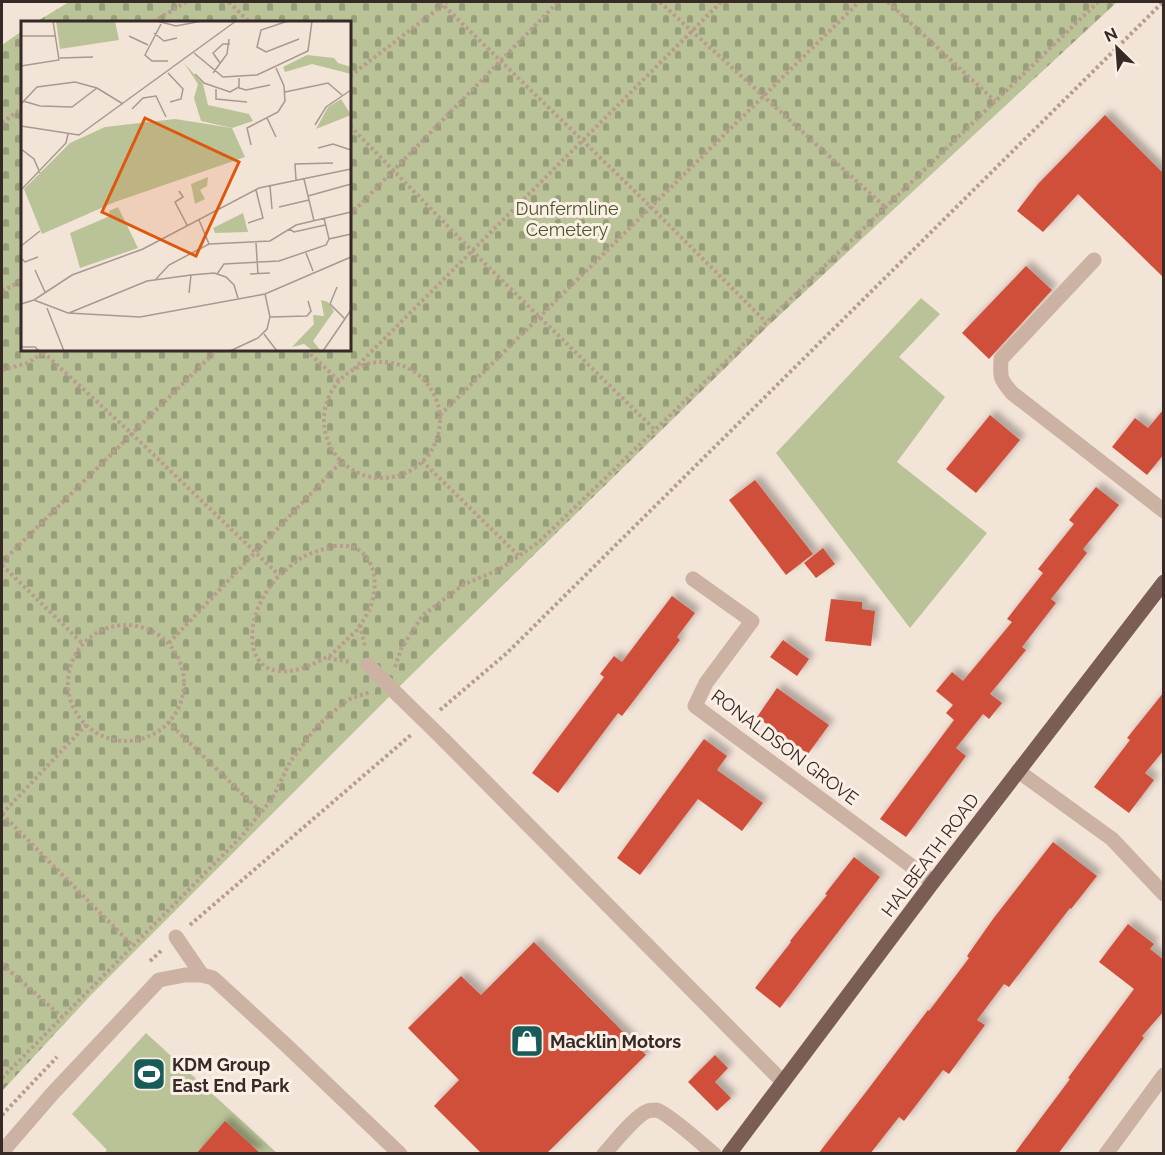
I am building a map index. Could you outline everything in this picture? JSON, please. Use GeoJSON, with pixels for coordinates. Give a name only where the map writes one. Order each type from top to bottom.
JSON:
{"type":"FeatureCollection","features":[{"type":"Feature","properties":{"kind":"main road","name":"HALBEATH ROAD"},"geometry":{"type":"LineString","coordinates":[[729,1154],[933,882],[1164,582]]}},
{"type":"Feature","properties":{"kind":"street"},"geometry":{"type":"LineString","coordinates":[[1094,260],[1001,359],[1002,381],[1012,393],[1164,511]]}},
{"type":"Feature","properties":{"kind":"street","name":"RONALDSON GROVE"},"geometry":{"type":"LineString","coordinates":[[693,579],[752,621],[706,683],[694,706],[933,882]]}},
{"type":"Feature","properties":{"kind":"street"},"geometry":{"type":"LineString","coordinates":[[368,665],[783,1082]]}},
{"type":"Feature","properties":{"kind":"street"},"geometry":{"type":"LineString","coordinates":[[1018,771],[1112,839],[1164,894]]}},
{"type":"Feature","properties":{"kind":"street"},"geometry":{"type":"LineString","coordinates":[[176,938],[202,975]]}},
{"type":"Feature","properties":{"kind":"street"},"geometry":{"type":"LineString","coordinates":[[2,1152],[52,1094],[159,980],[185,975],[202,975],[213,978],[400,1154]]}},
{"type":"Feature","properties":{"kind":"street"},"geometry":{"type":"LineString","coordinates":[[1106,1154],[1164,1075]]}},
{"type":"Feature","properties":{"kind":"street"},"geometry":{"type":"LineString","coordinates":[[604,1154],[633,1122],[649,1110],[658,1111],[668,1117],[714,1154]]}},
{"type":"Feature","properties":{"kind":"path"},"geometry":{"type":"LineString","coordinates":[[155,21],[186,2]]}},
{"type":"Feature","properties":{"kind":"path"},"geometry":{"type":"LineString","coordinates":[[229,2],[248,21]]}},
{"type":"Feature","properties":{"kind":"path"},"geometry":{"type":"LineString","coordinates":[[351,75],[443,2],[766,322]]}},
{"type":"Feature","properties":{"kind":"path"},"geometry":{"type":"LineString","coordinates":[[351,214],[558,2]]}},
{"type":"Feature","properties":{"kind":"path"},"geometry":{"type":"LineString","coordinates":[[660,2],[885,207]]}},
{"type":"Feature","properties":{"kind":"path"},"geometry":{"type":"LineString","coordinates":[[354,369],[372,362],[392,362],[410,369],[425,380],[436,396],[440,415],[439,435],[431,452],[418,466],[401,475],[382,478],[363,475],[346,466],[333,452],[326,435],[324,416],[329,397],[339,381],[354,369],[721,2]]}},
{"type":"Feature","properties":{"kind":"path"},"geometry":{"type":"LineString","coordinates":[[440,415],[860,2]]}},
{"type":"Feature","properties":{"kind":"path"},"geometry":{"type":"LineString","coordinates":[[888,2],[995,101]]}},
{"type":"Feature","properties":{"kind":"path"},"geometry":{"type":"LineString","coordinates":[[2,1078],[241,837],[272,799],[290,762],[317,726],[347,700],[394,691],[401,649],[423,615],[463,585],[500,569],[539,542],[1098,2]]}},
{"type":"Feature","properties":{"kind":"path"},"geometry":{"type":"LineString","coordinates":[[435,714],[507,653],[1163,2]]}},
{"type":"Feature","properties":{"kind":"path"},"geometry":{"type":"LineString","coordinates":[[2,123],[21,109]]}},
{"type":"Feature","properties":{"kind":"path"},"geometry":{"type":"LineString","coordinates":[[351,127],[472,251],[655,430]]}},
{"type":"Feature","properties":{"kind":"path"},"geometry":{"type":"LineString","coordinates":[[2,291],[21,282]]}},
{"type":"Feature","properties":{"kind":"path"},"geometry":{"type":"LineString","coordinates":[[2,370],[28,363],[45,351],[279,575]]}},
{"type":"Feature","properties":{"kind":"path"},"geometry":{"type":"LineString","coordinates":[[83,644],[2,564],[216,351]]}},
{"type":"Feature","properties":{"kind":"path"},"geometry":{"type":"LineString","coordinates":[[307,351],[339,381]]}},
{"type":"Feature","properties":{"kind":"path"},"geometry":{"type":"LineString","coordinates":[[169,643],[342,461]]}},
{"type":"Feature","properties":{"kind":"path"},"geometry":{"type":"LineString","coordinates":[[422,461],[519,556]]}},
{"type":"Feature","properties":{"kind":"path"},"geometry":{"type":"LineString","coordinates":[[333,546],[356,548],[370,561],[375,582],[371,605],[357,630],[332,656],[304,668],[280,671],[267,668],[256,658],[252,639],[255,616],[266,592],[279,575],[303,557],[333,546]]}},
{"type":"Feature","properties":{"kind":"path"},"geometry":{"type":"LineString","coordinates":[[116,625],[136,625],[154,631],[169,643],[180,659],[185,678],[183,697],[175,715],[162,729],[145,738],[126,741],[107,738],[91,729],[78,715],[70,697],[68,678],[73,660],[83,644],[98,632],[116,625]]}},
{"type":"Feature","properties":{"kind":"path"},"geometry":{"type":"LineString","coordinates":[[168,722],[261,812]]}},
{"type":"Feature","properties":{"kind":"path"},"geometry":{"type":"LineString","coordinates":[[87,724],[2,814],[133,946]]}},
{"type":"Feature","properties":{"kind":"path"},"geometry":{"type":"LineString","coordinates":[[144,968],[417,730]]}},
{"type":"Feature","properties":{"kind":"path"},"geometry":{"type":"LineString","coordinates":[[2,964],[62,1017]]}},
{"type":"Feature","properties":{"kind":"path"},"geometry":{"type":"LineString","coordinates":[[2,1115],[64,1049]]}},
{"type":"Feature","properties":{"kind":"green space","name":"Dunfermline Cemetery"},"geometry":{"type":"Polygon","coordinates":[[[69,2],[1117,2],[768,326],[404,682],[91,995],[2,1091],[2,45],[21,32],[21,351],[351,351],[351,21],[38,21],[69,2]]]}},
{"type":"Feature","properties":{"kind":"green space"},"geometry":{"type":"Polygon","coordinates":[[[921,298],[940,314],[899,357],[945,397],[897,462],[987,533],[910,628],[776,453],[921,298]]]}},
{"type":"Feature","properties":{"kind":"green space","name":"KDM Group East End Park"},"geometry":{"type":"Polygon","coordinates":[[[146,1033],[277,1153],[105,1153],[107,1150],[72,1114],[146,1033]]]}},
{"type":"Feature","properties":{"kind":"building"},"geometry":{"type":"Polygon","coordinates":[[[1105,115],[1164,174],[1164,278],[1078,194],[1043,232],[1017,211],[1038,184],[1105,115]]]}},
{"type":"Feature","properties":{"kind":"building"},"geometry":{"type":"Polygon","coordinates":[[[1026,266],[1052,290],[989,359],[962,333],[1026,266]]]}},
{"type":"Feature","properties":{"kind":"building"},"geometry":{"type":"Polygon","coordinates":[[[1164,409],[1164,454],[1147,475],[1112,447],[1135,418],[1148,428],[1164,409]]]}},
{"type":"Feature","properties":{"kind":"building"},"geometry":{"type":"Polygon","coordinates":[[[990,415],[1020,440],[976,493],[946,469],[990,415]]]}},
{"type":"Feature","properties":{"kind":"building"},"geometry":{"type":"Polygon","coordinates":[[[755,480],[813,554],[786,575],[729,500],[755,480]]]}},
{"type":"Feature","properties":{"kind":"building"},"geometry":{"type":"Polygon","coordinates":[[[1096,487],[1119,505],[1083,549],[1087,553],[1051,599],[1056,603],[1022,647],[1026,650],[990,694],[1002,703],[989,719],[983,714],[956,748],[966,756],[906,837],[880,819],[954,720],[946,713],[953,705],[936,691],[952,672],[963,681],[1012,622],[1007,619],[1043,573],[1038,569],[1074,524],[1069,520],[1096,487]]]}},
{"type":"Feature","properties":{"kind":"building"},"geometry":{"type":"Polygon","coordinates":[[[823,548],[835,564],[816,578],[804,563],[823,548]]]}},
{"type":"Feature","properties":{"kind":"building"},"geometry":{"type":"Polygon","coordinates":[[[672,596],[695,613],[677,637],[680,640],[622,716],[618,713],[558,793],[532,773],[604,677],[600,674],[614,656],[622,662],[672,596]]]}},
{"type":"Feature","properties":{"kind":"building"},"geometry":{"type":"Polygon","coordinates":[[[831,599],[862,602],[862,609],[875,611],[871,646],[825,641],[831,599]]]}},
{"type":"Feature","properties":{"kind":"building"},"geometry":{"type":"Polygon","coordinates":[[[783,640],[809,659],[797,676],[770,657],[783,640]]]}},
{"type":"Feature","properties":{"kind":"building"},"geometry":{"type":"Polygon","coordinates":[[[777,688],[829,725],[808,754],[757,717],[777,688]]]}},
{"type":"Feature","properties":{"kind":"building"},"geometry":{"type":"Polygon","coordinates":[[[1164,692],[1164,750],[1145,773],[1154,780],[1129,813],[1094,787],[1130,740],[1127,738],[1164,692]]]}},
{"type":"Feature","properties":{"kind":"building"},"geometry":{"type":"Polygon","coordinates":[[[704,739],[727,756],[717,770],[763,803],[742,831],[698,799],[640,875],[617,858],[704,739]]]}},
{"type":"Feature","properties":{"kind":"building"},"geometry":{"type":"Polygon","coordinates":[[[1053,842],[1097,876],[1009,987],[1004,984],[977,1020],[985,1025],[949,1074],[943,1070],[904,1121],[899,1117],[870,1154],[818,1154],[969,958],[967,956],[993,919],[1053,842]]]}},
{"type":"Feature","properties":{"kind":"building"},"geometry":{"type":"Polygon","coordinates":[[[854,857],[880,877],[780,1008],[755,988],[854,857]]]}},
{"type":"Feature","properties":{"kind":"building"},"geometry":{"type":"Polygon","coordinates":[[[1128,924],[1154,944],[1150,949],[1164,960],[1164,1011],[1142,1036],[1144,1038],[1058,1154],[1014,1154],[1134,989],[1099,962],[1128,924]]]}},
{"type":"Feature","properties":{"kind":"building","name":"Macklin Motors"},"geometry":{"type":"Polygon","coordinates":[[[534,942],[646,1055],[546,1154],[482,1154],[434,1106],[459,1080],[408,1028],[461,976],[481,995],[534,942]]]}},
{"type":"Feature","properties":{"kind":"building"},"geometry":{"type":"Polygon","coordinates":[[[715,1055],[728,1068],[715,1082],[731,1098],[717,1111],[688,1082],[715,1055]]]}},
{"type":"Feature","properties":{"kind":"building"},"geometry":{"type":"Polygon","coordinates":[[[225,1121],[261,1154],[196,1154],[225,1121]]]}},
{"type":"Feature","properties":{"kind":"place","name":"Macklin Motors"},"geometry":{"type":"Point","coordinates":[527,1041]}},
{"type":"Feature","properties":{"kind":"place","name":"KDM Group East End Park"},"geometry":{"type":"Point","coordinates":[149,1074]}}]}
